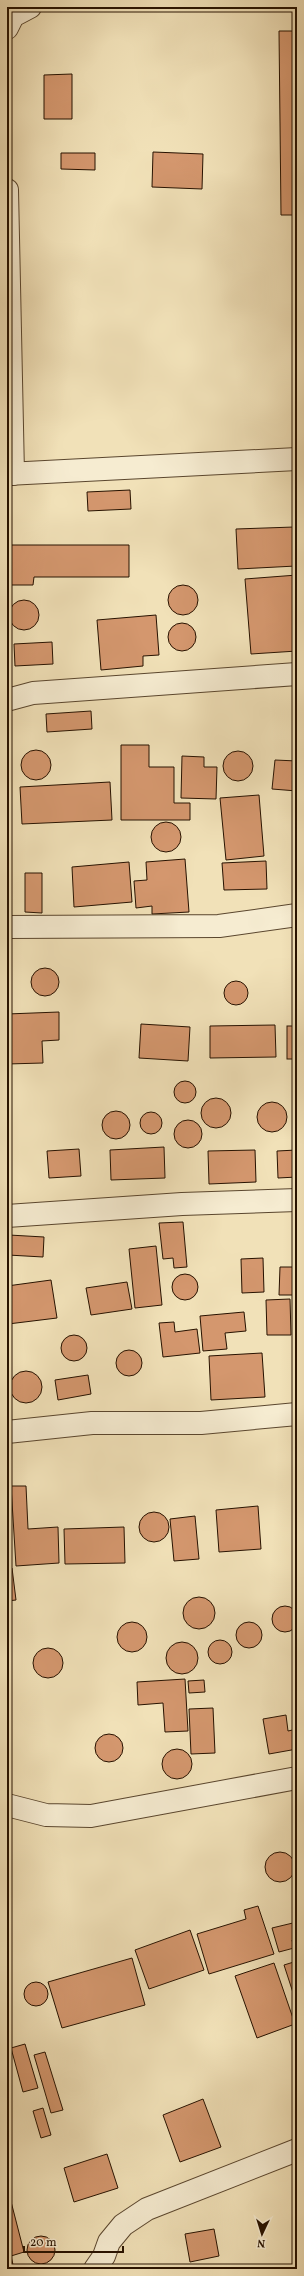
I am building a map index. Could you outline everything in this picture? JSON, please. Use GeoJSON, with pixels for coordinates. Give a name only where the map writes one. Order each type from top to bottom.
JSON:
{"type":"FeatureCollection","features":[{"type":"Feature","properties":{"kind":"street"},"geometry":{"type":"LineString","coordinates":[[7,28],[13,16],[30,7]]}},
{"type":"Feature","properties":{"kind":"street"},"geometry":{"type":"LineString","coordinates":[[7,190],[10,474],[297,459]]}},
{"type":"Feature","properties":{"kind":"street"},"geometry":{"type":"LineString","coordinates":[[7,700],[32,693],[297,674]]}},
{"type":"Feature","properties":{"kind":"street"},"geometry":{"type":"LineString","coordinates":[[7,927],[219,926],[297,915]]}},
{"type":"Feature","properties":{"kind":"street"},"geometry":{"type":"LineString","coordinates":[[7,1216],[182,1204],[297,1200]]}},
{"type":"Feature","properties":{"kind":"street"},"geometry":{"type":"LineString","coordinates":[[7,1432],[92,1423],[201,1423],[297,1414]]}},
{"type":"Feature","properties":{"kind":"street"},"geometry":{"type":"LineString","coordinates":[[7,1805],[46,1815],[91,1816],[297,1778]]}},
{"type":"Feature","properties":{"kind":"street"},"geometry":{"type":"LineString","coordinates":[[95,2269],[104,2256],[109,2242],[122,2225],[147,2209],[297,2150]]}},
{"type":"Feature","properties":{"kind":"building"},"geometry":{"type":"Polygon","coordinates":[[[279,31],[297,31],[297,215],[281,215],[279,31]]]}},
{"type":"Feature","properties":{"kind":"building"},"geometry":{"type":"Polygon","coordinates":[[[72,74],[72,119],[44,119],[44,75],[72,74]]]}},
{"type":"Feature","properties":{"kind":"building"},"geometry":{"type":"Polygon","coordinates":[[[153,152],[203,154],[202,189],[152,187],[153,152]]]}},
{"type":"Feature","properties":{"kind":"building"},"geometry":{"type":"Polygon","coordinates":[[[61,153],[95,153],[95,170],[61,169],[61,153]]]}},
{"type":"Feature","properties":{"kind":"building"},"geometry":{"type":"Polygon","coordinates":[[[130,490],[131,509],[88,511],[87,492],[130,490]]]}},
{"type":"Feature","properties":{"kind":"building"},"geometry":{"type":"Polygon","coordinates":[[[294,527],[296,566],[238,569],[236,529],[294,527]]]}},
{"type":"Feature","properties":{"kind":"building"},"geometry":{"type":"Polygon","coordinates":[[[7,545],[129,545],[129,577],[34,577],[33,585],[7,585],[7,545]]]}},
{"type":"Feature","properties":{"kind":"building"},"geometry":{"type":"Polygon","coordinates":[[[297,575],[297,651],[251,654],[245,579],[297,575]]]}},
{"type":"Feature","properties":{"kind":"building"},"geometry":{"type":"Polygon","coordinates":[[[183,585],[194,589],[198,600],[194,611],[183,615],[172,611],[168,600],[172,589],[183,585]]]}},
{"type":"Feature","properties":{"kind":"building"},"geometry":{"type":"Polygon","coordinates":[[[24,600],[35,604],[39,615],[35,626],[24,630],[13,626],[9,615],[13,604],[24,600]]]}},
{"type":"Feature","properties":{"kind":"building"},"geometry":{"type":"Polygon","coordinates":[[[156,615],[159,655],[143,656],[143,666],[101,670],[97,620],[156,615]]]}},
{"type":"Feature","properties":{"kind":"building"},"geometry":{"type":"Polygon","coordinates":[[[182,623],[188,624],[192,627],[195,631],[195,643],[192,647],[188,650],[182,651],[176,650],[172,647],[169,643],[168,637],[169,631],[172,627],[176,624],[182,623]]]}},
{"type":"Feature","properties":{"kind":"building"},"geometry":{"type":"Polygon","coordinates":[[[52,642],[53,664],[15,666],[14,644],[52,642]]]}},
{"type":"Feature","properties":{"kind":"building"},"geometry":{"type":"Polygon","coordinates":[[[91,711],[92,729],[47,732],[46,714],[91,711]]]}},
{"type":"Feature","properties":{"kind":"building"},"geometry":{"type":"Polygon","coordinates":[[[121,745],[149,745],[149,767],[174,767],[174,803],[190,803],[190,820],[121,820],[121,745]]]}},
{"type":"Feature","properties":{"kind":"building"},"geometry":{"type":"Polygon","coordinates":[[[36,750],[46,755],[51,765],[46,775],[36,780],[26,775],[21,765],[26,755],[36,750]]]}},
{"type":"Feature","properties":{"kind":"building"},"geometry":{"type":"Polygon","coordinates":[[[238,751],[248,756],[253,766],[248,776],[238,781],[228,776],[223,766],[228,756],[238,751]]]}},
{"type":"Feature","properties":{"kind":"building"},"geometry":{"type":"Polygon","coordinates":[[[182,756],[204,757],[204,767],[217,767],[216,799],[181,798],[182,756]]]}},
{"type":"Feature","properties":{"kind":"building"},"geometry":{"type":"Polygon","coordinates":[[[275,760],[297,761],[297,791],[272,789],[275,760]]]}},
{"type":"Feature","properties":{"kind":"building"},"geometry":{"type":"Polygon","coordinates":[[[110,782],[112,820],[22,824],[20,787],[110,782]]]}},
{"type":"Feature","properties":{"kind":"building"},"geometry":{"type":"Polygon","coordinates":[[[259,795],[264,856],[226,860],[220,798],[259,795]]]}},
{"type":"Feature","properties":{"kind":"building"},"geometry":{"type":"Polygon","coordinates":[[[166,822],[172,823],[180,831],[180,843],[172,851],[166,852],[160,851],[152,843],[151,837],[152,831],[160,823],[166,822]]]}},
{"type":"Feature","properties":{"kind":"building"},"geometry":{"type":"Polygon","coordinates":[[[185,859],[189,912],[152,914],[152,906],[136,908],[134,881],[147,880],[146,862],[185,859]]]}},
{"type":"Feature","properties":{"kind":"building"},"geometry":{"type":"Polygon","coordinates":[[[266,861],[267,889],[224,890],[222,863],[266,861]]]}},
{"type":"Feature","properties":{"kind":"building"},"geometry":{"type":"Polygon","coordinates":[[[129,862],[132,902],[74,907],[72,867],[129,862]]]}},
{"type":"Feature","properties":{"kind":"building"},"geometry":{"type":"Polygon","coordinates":[[[25,873],[42,873],[42,913],[25,912],[25,873]]]}},
{"type":"Feature","properties":{"kind":"building"},"geometry":{"type":"Polygon","coordinates":[[[45,968],[55,972],[59,982],[55,992],[45,996],[35,992],[31,982],[35,972],[45,968]]]}},
{"type":"Feature","properties":{"kind":"building"},"geometry":{"type":"Polygon","coordinates":[[[236,981],[245,984],[248,993],[245,1002],[236,1005],[227,1002],[224,993],[227,984],[236,981]]]}},
{"type":"Feature","properties":{"kind":"building"},"geometry":{"type":"Polygon","coordinates":[[[59,1012],[59,1040],[42,1041],[43,1063],[7,1064],[7,1014],[59,1012]]]}},
{"type":"Feature","properties":{"kind":"building"},"geometry":{"type":"Polygon","coordinates":[[[141,1024],[190,1027],[188,1061],[139,1058],[141,1024]]]}},
{"type":"Feature","properties":{"kind":"building"},"geometry":{"type":"Polygon","coordinates":[[[275,1025],[276,1057],[210,1058],[210,1026],[275,1025]]]}},
{"type":"Feature","properties":{"kind":"building"},"geometry":{"type":"Polygon","coordinates":[[[287,1026],[297,1026],[297,1059],[287,1059],[287,1026]]]}},
{"type":"Feature","properties":{"kind":"building"},"geometry":{"type":"Polygon","coordinates":[[[185,1081],[193,1084],[196,1092],[193,1100],[185,1103],[177,1100],[174,1092],[177,1084],[185,1081]]]}},
{"type":"Feature","properties":{"kind":"building"},"geometry":{"type":"Polygon","coordinates":[[[216,1098],[227,1102],[231,1113],[227,1124],[216,1128],[205,1124],[201,1113],[205,1102],[216,1098]]]}},
{"type":"Feature","properties":{"kind":"building"},"geometry":{"type":"Polygon","coordinates":[[[272,1102],[283,1106],[287,1117],[283,1128],[272,1132],[261,1128],[257,1117],[261,1106],[272,1102]]]}},
{"type":"Feature","properties":{"kind":"building"},"geometry":{"type":"Polygon","coordinates":[[[116,1111],[122,1112],[126,1115],[129,1119],[129,1131],[126,1135],[122,1138],[116,1139],[110,1138],[106,1135],[103,1131],[102,1125],[103,1119],[106,1115],[110,1112],[116,1111]]]}},
{"type":"Feature","properties":{"kind":"building"},"geometry":{"type":"Polygon","coordinates":[[[151,1112],[159,1115],[162,1123],[159,1131],[151,1134],[143,1131],[140,1123],[143,1115],[151,1112]]]}},
{"type":"Feature","properties":{"kind":"building"},"geometry":{"type":"Polygon","coordinates":[[[188,1120],[194,1121],[198,1124],[201,1128],[201,1140],[198,1144],[194,1147],[188,1148],[182,1147],[178,1144],[175,1140],[174,1134],[175,1128],[178,1124],[182,1121],[188,1120]]]}},
{"type":"Feature","properties":{"kind":"building"},"geometry":{"type":"Polygon","coordinates":[[[164,1147],[165,1178],[111,1180],[110,1150],[164,1147]]]}},
{"type":"Feature","properties":{"kind":"building"},"geometry":{"type":"Polygon","coordinates":[[[79,1149],[81,1176],[49,1178],[47,1151],[79,1149]]]}},
{"type":"Feature","properties":{"kind":"building"},"geometry":{"type":"Polygon","coordinates":[[[255,1150],[256,1182],[209,1184],[208,1151],[255,1150]]]}},
{"type":"Feature","properties":{"kind":"building"},"geometry":{"type":"Polygon","coordinates":[[[297,1150],[297,1177],[278,1178],[277,1151],[297,1150]]]}},
{"type":"Feature","properties":{"kind":"building"},"geometry":{"type":"Polygon","coordinates":[[[183,1222],[187,1267],[174,1268],[173,1258],[163,1259],[159,1223],[183,1222]]]}},
{"type":"Feature","properties":{"kind":"building"},"geometry":{"type":"Polygon","coordinates":[[[9,1235],[44,1237],[43,1257],[8,1255],[9,1235]]]}},
{"type":"Feature","properties":{"kind":"building"},"geometry":{"type":"Polygon","coordinates":[[[156,1246],[162,1305],[135,1308],[129,1249],[156,1246]]]}},
{"type":"Feature","properties":{"kind":"building"},"geometry":{"type":"Polygon","coordinates":[[[263,1258],[264,1292],[242,1293],[241,1259],[263,1258]]]}},
{"type":"Feature","properties":{"kind":"building"},"geometry":{"type":"Polygon","coordinates":[[[280,1267],[297,1267],[297,1295],[279,1295],[280,1267]]]}},
{"type":"Feature","properties":{"kind":"building"},"geometry":{"type":"Polygon","coordinates":[[[185,1274],[194,1278],[198,1287],[194,1296],[185,1300],[176,1296],[172,1287],[176,1278],[185,1274]]]}},
{"type":"Feature","properties":{"kind":"building"},"geometry":{"type":"Polygon","coordinates":[[[51,1280],[57,1318],[8,1324],[7,1286],[51,1280]]]}},
{"type":"Feature","properties":{"kind":"building"},"geometry":{"type":"Polygon","coordinates":[[[127,1282],[132,1309],[91,1315],[86,1288],[127,1282]]]}},
{"type":"Feature","properties":{"kind":"building"},"geometry":{"type":"Polygon","coordinates":[[[290,1299],[291,1335],[267,1335],[266,1300],[290,1299]]]}},
{"type":"Feature","properties":{"kind":"building"},"geometry":{"type":"Polygon","coordinates":[[[244,1312],[246,1331],[225,1333],[227,1349],[203,1351],[200,1316],[244,1312]]]}},
{"type":"Feature","properties":{"kind":"building"},"geometry":{"type":"Polygon","coordinates":[[[174,1322],[175,1332],[197,1329],[200,1353],[163,1357],[159,1323],[174,1322]]]}},
{"type":"Feature","properties":{"kind":"building"},"geometry":{"type":"Polygon","coordinates":[[[74,1335],[83,1339],[87,1348],[83,1357],[74,1361],[65,1357],[61,1348],[65,1339],[74,1335]]]}},
{"type":"Feature","properties":{"kind":"building"},"geometry":{"type":"Polygon","coordinates":[[[129,1350],[138,1354],[142,1363],[138,1372],[129,1376],[120,1372],[116,1363],[120,1354],[129,1350]]]}},
{"type":"Feature","properties":{"kind":"building"},"geometry":{"type":"Polygon","coordinates":[[[262,1353],[265,1397],[211,1400],[209,1356],[262,1353]]]}},
{"type":"Feature","properties":{"kind":"building"},"geometry":{"type":"Polygon","coordinates":[[[26,1371],[32,1372],[39,1378],[42,1387],[41,1393],[35,1400],[26,1403],[20,1402],[13,1396],[10,1387],[11,1381],[17,1374],[26,1371]]]}},
{"type":"Feature","properties":{"kind":"building"},"geometry":{"type":"Polygon","coordinates":[[[88,1375],[91,1394],[58,1400],[55,1380],[88,1375]]]}},
{"type":"Feature","properties":{"kind":"building"},"geometry":{"type":"Polygon","coordinates":[[[11,1486],[26,1486],[28,1529],[58,1527],[59,1563],[16,1566],[11,1486]]]}},
{"type":"Feature","properties":{"kind":"building"},"geometry":{"type":"Polygon","coordinates":[[[258,1506],[261,1549],[219,1552],[216,1510],[258,1506]]]}},
{"type":"Feature","properties":{"kind":"building"},"geometry":{"type":"Polygon","coordinates":[[[154,1512],[160,1513],[168,1521],[168,1533],[160,1541],[154,1542],[148,1541],[140,1533],[139,1527],[140,1521],[148,1513],[154,1512]]]}},
{"type":"Feature","properties":{"kind":"building"},"geometry":{"type":"Polygon","coordinates":[[[195,1516],[199,1559],[174,1561],[170,1519],[195,1516]]]}},
{"type":"Feature","properties":{"kind":"building"},"geometry":{"type":"Polygon","coordinates":[[[7,1519],[10,1520],[10,1552],[7,1552],[7,1519]]]}},
{"type":"Feature","properties":{"kind":"building"},"geometry":{"type":"Polygon","coordinates":[[[124,1527],[125,1563],[65,1564],[64,1529],[124,1527]]]}},
{"type":"Feature","properties":{"kind":"building"},"geometry":{"type":"Polygon","coordinates":[[[7,1568],[12,1568],[16,1600],[7,1601],[7,1568]]]}},
{"type":"Feature","properties":{"kind":"building"},"geometry":{"type":"Polygon","coordinates":[[[199,1597],[205,1598],[212,1604],[215,1613],[214,1619],[208,1626],[199,1629],[193,1628],[186,1622],[183,1613],[184,1607],[190,1600],[199,1597]]]}},
{"type":"Feature","properties":{"kind":"building"},"geometry":{"type":"Polygon","coordinates":[[[285,1606],[294,1610],[298,1619],[294,1628],[285,1632],[276,1628],[272,1619],[276,1610],[285,1606]]]}},
{"type":"Feature","properties":{"kind":"building"},"geometry":{"type":"Polygon","coordinates":[[[132,1622],[143,1626],[147,1637],[143,1648],[132,1652],[121,1648],[117,1637],[121,1626],[132,1622]]]}},
{"type":"Feature","properties":{"kind":"building"},"geometry":{"type":"Polygon","coordinates":[[[249,1622],[258,1626],[262,1635],[258,1644],[249,1648],[240,1644],[236,1635],[240,1626],[249,1622]]]}},
{"type":"Feature","properties":{"kind":"building"},"geometry":{"type":"Polygon","coordinates":[[[220,1640],[228,1644],[232,1652],[228,1660],[220,1664],[212,1660],[208,1652],[212,1644],[220,1640]]]}},
{"type":"Feature","properties":{"kind":"building"},"geometry":{"type":"Polygon","coordinates":[[[182,1642],[188,1643],[195,1649],[198,1658],[197,1664],[191,1671],[182,1674],[176,1673],[169,1667],[166,1658],[167,1652],[173,1645],[182,1642]]]}},
{"type":"Feature","properties":{"kind":"building"},"geometry":{"type":"Polygon","coordinates":[[[48,1648],[54,1649],[62,1657],[62,1669],[54,1677],[48,1678],[42,1677],[34,1669],[33,1663],[34,1657],[42,1649],[48,1648]]]}},
{"type":"Feature","properties":{"kind":"building"},"geometry":{"type":"Polygon","coordinates":[[[185,1679],[188,1731],[165,1732],[163,1703],[138,1705],[137,1682],[185,1679]]]}},
{"type":"Feature","properties":{"kind":"building"},"geometry":{"type":"Polygon","coordinates":[[[204,1680],[205,1692],[189,1693],[188,1681],[204,1680]]]}},
{"type":"Feature","properties":{"kind":"building"},"geometry":{"type":"Polygon","coordinates":[[[213,1708],[215,1753],[191,1754],[189,1709],[213,1708]]]}},
{"type":"Feature","properties":{"kind":"building"},"geometry":{"type":"Polygon","coordinates":[[[286,1715],[288,1731],[297,1729],[297,1749],[269,1754],[263,1719],[286,1715]]]}},
{"type":"Feature","properties":{"kind":"building"},"geometry":{"type":"Polygon","coordinates":[[[109,1734],[119,1738],[123,1748],[119,1758],[109,1762],[99,1758],[95,1748],[99,1738],[109,1734]]]}},
{"type":"Feature","properties":{"kind":"building"},"geometry":{"type":"Polygon","coordinates":[[[177,1749],[188,1753],[192,1764],[188,1775],[177,1779],[166,1775],[162,1764],[166,1753],[177,1749]]]}},
{"type":"Feature","properties":{"kind":"building"},"geometry":{"type":"Polygon","coordinates":[[[280,1852],[291,1856],[295,1867],[291,1878],[280,1882],[269,1878],[265,1867],[269,1856],[280,1852]]]}},
{"type":"Feature","properties":{"kind":"building"},"geometry":{"type":"Polygon","coordinates":[[[258,1906],[274,1954],[209,1974],[197,1934],[246,1919],[244,1910],[258,1906]]]}},
{"type":"Feature","properties":{"kind":"building"},"geometry":{"type":"Polygon","coordinates":[[[297,1922],[297,1939],[292,1940],[294,1948],[279,1952],[272,1928],[297,1922]]]}},
{"type":"Feature","properties":{"kind":"building"},"geometry":{"type":"Polygon","coordinates":[[[190,1930],[204,1970],[149,1989],[135,1950],[190,1930]]]}},
{"type":"Feature","properties":{"kind":"building"},"geometry":{"type":"Polygon","coordinates":[[[132,1958],[145,2005],[62,2028],[48,1982],[132,1958]]]}},
{"type":"Feature","properties":{"kind":"building"},"geometry":{"type":"Polygon","coordinates":[[[297,1961],[297,2005],[284,1965],[297,1961]]]}},
{"type":"Feature","properties":{"kind":"building"},"geometry":{"type":"Polygon","coordinates":[[[274,1963],[295,2024],[257,2038],[235,1976],[274,1963]]]}},
{"type":"Feature","properties":{"kind":"building"},"geometry":{"type":"Polygon","coordinates":[[[36,1982],[45,1985],[48,1994],[45,2003],[36,2006],[27,2003],[24,1994],[27,1985],[36,1982]]]}},
{"type":"Feature","properties":{"kind":"building"},"geometry":{"type":"Polygon","coordinates":[[[25,2044],[38,2088],[23,2092],[11,2048],[25,2044]]]}},
{"type":"Feature","properties":{"kind":"building"},"geometry":{"type":"Polygon","coordinates":[[[45,2052],[63,2110],[51,2113],[34,2055],[45,2052]]]}},
{"type":"Feature","properties":{"kind":"building"},"geometry":{"type":"Polygon","coordinates":[[[203,2099],[221,2147],[180,2162],[163,2115],[203,2099]]]}},
{"type":"Feature","properties":{"kind":"building"},"geometry":{"type":"Polygon","coordinates":[[[43,2108],[51,2135],[41,2138],[33,2111],[43,2108]]]}},
{"type":"Feature","properties":{"kind":"building"},"geometry":{"type":"Polygon","coordinates":[[[107,2154],[118,2188],[74,2202],[64,2168],[107,2154]]]}},
{"type":"Feature","properties":{"kind":"building"},"geometry":{"type":"Polygon","coordinates":[[[7,2186],[24,2252],[11,2256],[14,2269],[7,2269],[7,2186]]]}},
{"type":"Feature","properties":{"kind":"building"},"geometry":{"type":"Polygon","coordinates":[[[214,2229],[219,2256],[190,2262],[185,2234],[214,2229]]]}},
{"type":"Feature","properties":{"kind":"building"},"geometry":{"type":"Polygon","coordinates":[[[41,2236],[47,2237],[51,2240],[54,2244],[54,2256],[51,2260],[47,2263],[41,2264],[35,2263],[31,2260],[28,2256],[27,2250],[28,2244],[31,2240],[35,2237],[41,2236]]]}}]}
